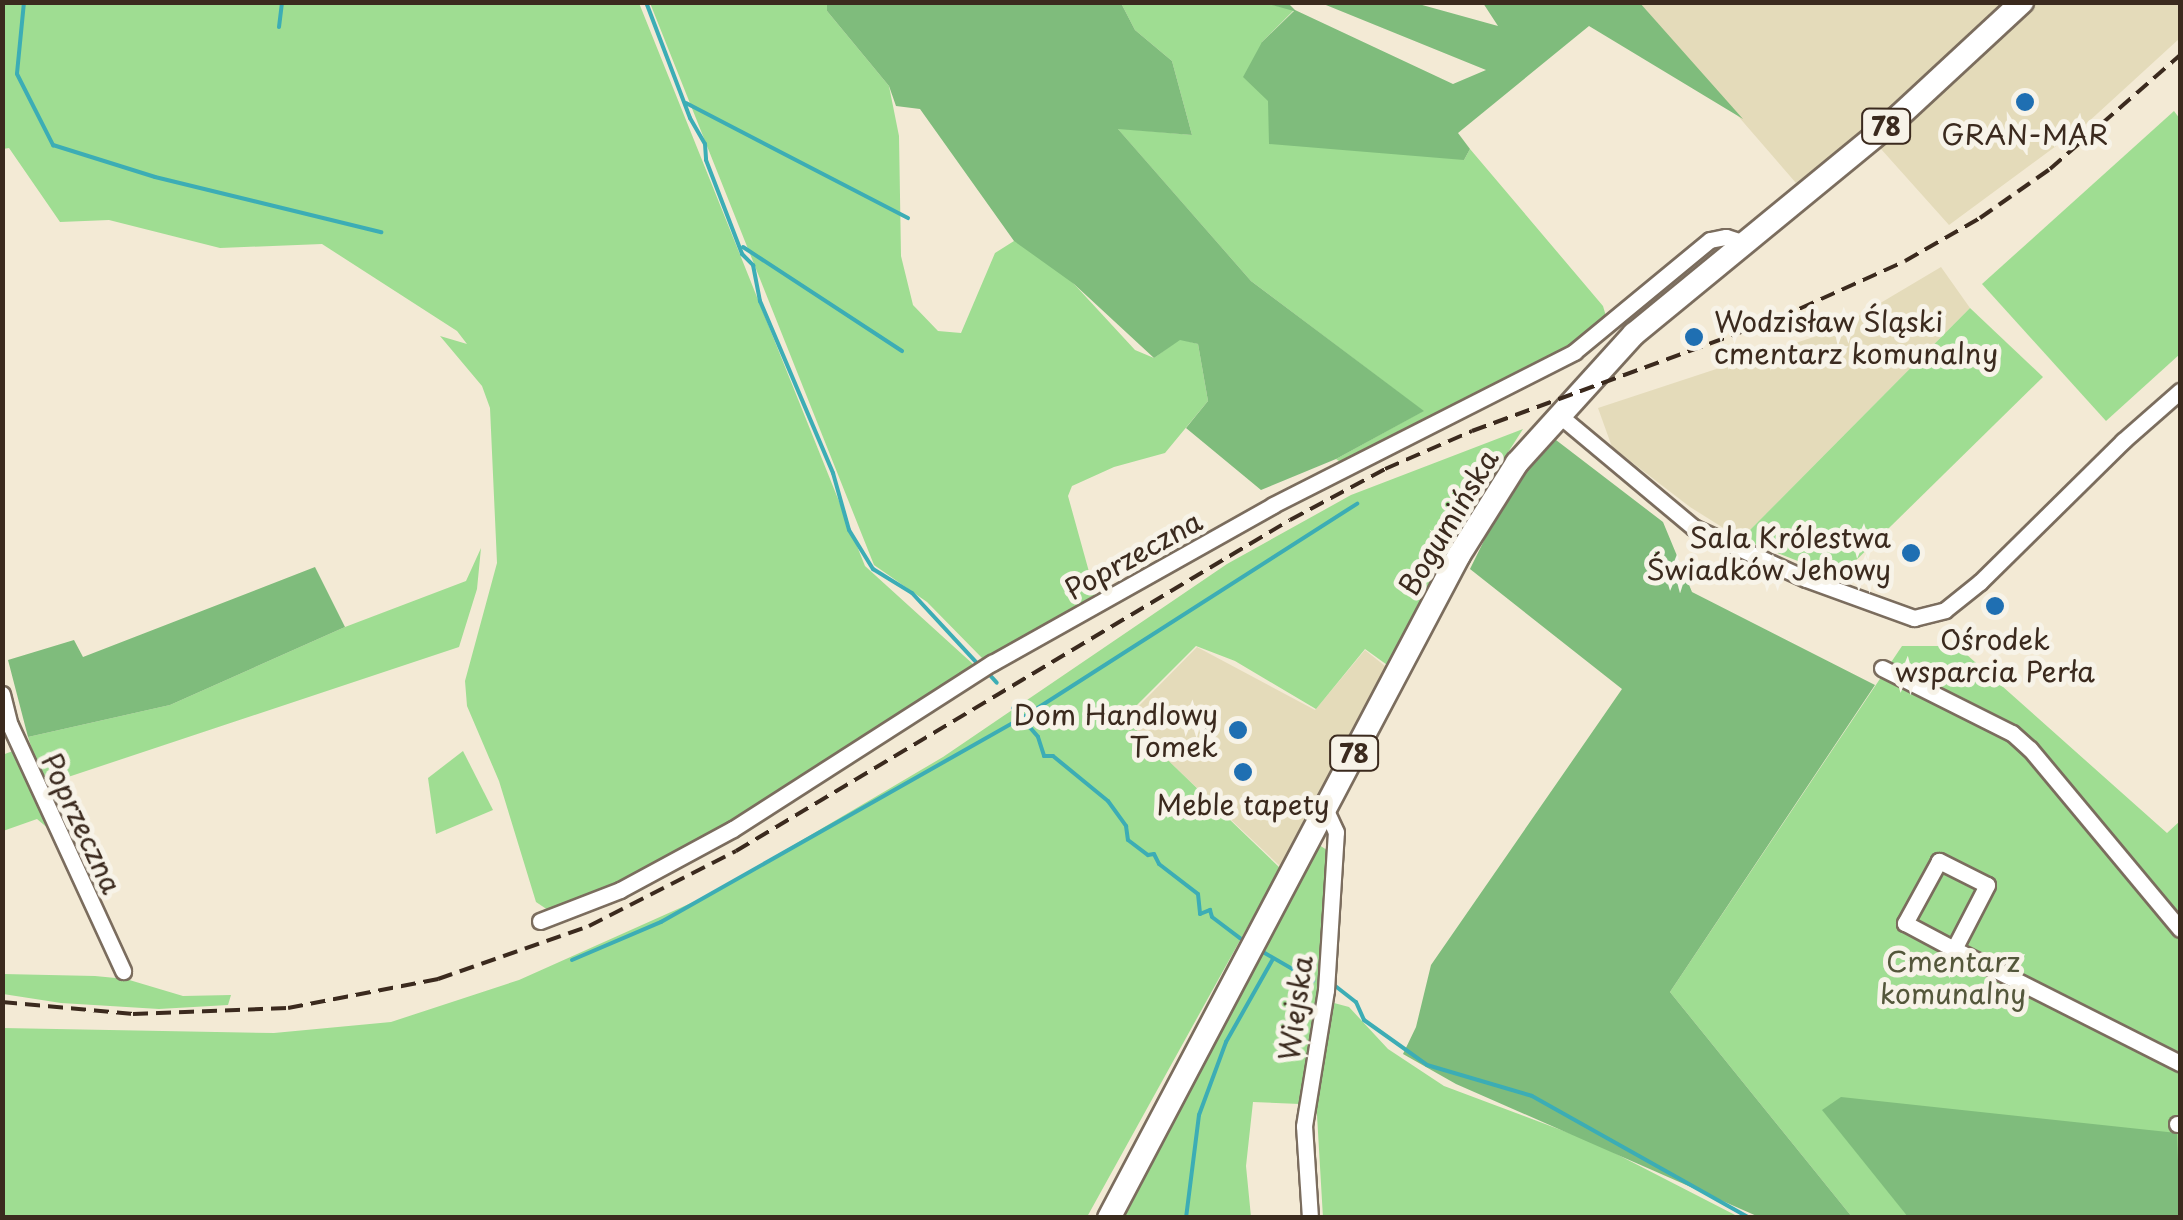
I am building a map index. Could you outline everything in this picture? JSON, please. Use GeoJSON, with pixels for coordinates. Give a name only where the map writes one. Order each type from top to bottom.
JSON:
{"type":"FeatureCollection","features":[{"type":"Feature","properties":{"kind":"main road","name":"Bogumińska"},"geometry":{"type":"LineString","coordinates":[[1109,1218],[1487,505],[1559,414],[1634,334],[1958,65],[2022,2]]}},
{"type":"Feature","properties":{"kind":"street","name":"Poprzeczna"},"geometry":{"type":"LineString","coordinates":[[540,921],[620,890],[734,829],[992,663],[1273,505],[1574,352],[1710,240],[1726,237],[1745,243]]}},
{"type":"Feature","properties":{"kind":"street"},"geometry":{"type":"LineString","coordinates":[[1559,414],[1693,526],[1806,579],[1914,618],[1945,610],[1980,582],[2123,441],[2180,391]]}},
{"type":"Feature","properties":{"kind":"street"},"geometry":{"type":"LineString","coordinates":[[1882,668],[2012,733],[2030,749],[2180,930]]}},
{"type":"Feature","properties":{"kind":"street","name":"Poprzeczna"},"geometry":{"type":"LineString","coordinates":[[2,694],[10,724],[123,971]]}},
{"type":"Feature","properties":{"kind":"street","name":"Wiejska"},"geometry":{"type":"LineString","coordinates":[[1310,1218],[1304,1126],[1326,990],[1336,849],[1336,832],[1325,808]]}},
{"type":"Feature","properties":{"kind":"street"},"geometry":{"type":"LineString","coordinates":[[1954,949],[1986,885],[1939,861],[1905,923],[1954,949],[2180,1063]]}},
{"type":"Feature","properties":{"kind":"shaded area"},"geometry":{"type":"Polygon","coordinates":[[[1640,3],[2180,3],[2180,38],[2086,124],[1949,225],[1864,130],[1796,183],[1640,3]]]}},
{"type":"Feature","properties":{"kind":"shaded area"},"geometry":{"type":"Polygon","coordinates":[[[1941,267],[1970,308],[1741,539],[1690,507],[1612,447],[1598,408],[1835,330],[1941,267]]]}},
{"type":"Feature","properties":{"kind":"shaded area"},"geometry":{"type":"Polygon","coordinates":[[[1197,647],[1315,710],[1365,650],[1390,670],[1282,868],[1125,720],[1197,647]]]}},
{"type":"Feature","properties":{"kind":"green space"},"geometry":{"type":"Polygon","coordinates":[[[3,3],[639,3],[865,566],[974,665],[756,807],[637,876],[551,912],[536,902],[499,781],[467,706],[465,681],[497,563],[490,408],[482,386],[440,336],[467,344],[457,331],[322,244],[220,248],[109,220],[60,222],[9,148],[3,149],[3,3]]]}},
{"type":"Feature","properties":{"kind":"green space"},"geometry":{"type":"Polygon","coordinates":[[[650,3],[827,3],[827,11],[889,86],[899,136],[901,256],[913,305],[938,331],[961,333],[995,253],[1014,241],[1038,245],[1135,350],[1154,358],[1180,339],[1198,344],[1208,401],[1165,453],[1114,467],[1072,486],[1068,496],[1096,597],[983,659],[927,602],[874,565],[650,3]]]}},
{"type":"Feature","properties":{"kind":"green space"},"geometry":{"type":"Polygon","coordinates":[[[827,3],[1121,3],[1135,30],[1172,61],[1192,135],[1118,129],[1251,281],[1424,411],[1336,459],[1261,490],[1186,428],[1208,401],[1198,344],[1180,340],[1154,358],[1074,284],[1014,241],[920,109],[896,106],[889,86],[827,11],[827,3]]]}},
{"type":"Feature","properties":{"kind":"green space"},"geometry":{"type":"Polygon","coordinates":[[[1121,3],[1265,3],[1294,10],[1262,42],[1464,160],[1470,149],[1603,306],[1608,323],[1471,400],[1342,463],[1336,459],[1423,411],[1251,281],[1117,128],[1192,135],[1172,61],[1135,30],[1121,3]]]}},
{"type":"Feature","properties":{"kind":"green space"},"geometry":{"type":"Polygon","coordinates":[[[1265,3],[1288,3],[1295,10],[1453,84],[1486,70],[1321,3],[1415,3],[1498,26],[1483,3],[1640,3],[1743,119],[1589,26],[1458,133],[1470,149],[1464,160],[1269,144],[1268,101],[1243,77],[1262,42],[1294,11],[1265,3]]]}},
{"type":"Feature","properties":{"kind":"green space"},"geometry":{"type":"Polygon","coordinates":[[[2174,111],[2180,119],[2180,354],[2106,421],[1982,284],[2174,111]]]}},
{"type":"Feature","properties":{"kind":"green space"},"geometry":{"type":"Polygon","coordinates":[[[1970,308],[2043,377],[1839,577],[1741,539],[1970,308]]]}},
{"type":"Feature","properties":{"kind":"green space"},"geometry":{"type":"Polygon","coordinates":[[[1523,429],[1450,543],[1390,667],[1365,649],[1316,709],[1235,661],[1196,646],[1124,718],[1280,868],[1087,1217],[3,1218],[3,1028],[274,1033],[391,1022],[519,980],[709,895],[943,757],[1227,564],[1351,495],[1523,429]]]}},
{"type":"Feature","properties":{"kind":"green space"},"geometry":{"type":"Polygon","coordinates":[[[1556,440],[1663,522],[1692,592],[1875,685],[1670,992],[1852,1217],[1759,1217],[1456,1084],[1403,1054],[1416,1027],[1431,965],[1622,689],[1470,569],[1508,492],[1556,440]]]}},
{"type":"Feature","properties":{"kind":"green space"},"geometry":{"type":"Polygon","coordinates":[[[481,548],[477,589],[459,647],[44,785],[28,737],[170,705],[345,627],[466,581],[481,548]]]}},
{"type":"Feature","properties":{"kind":"green space"},"geometry":{"type":"Polygon","coordinates":[[[315,567],[345,627],[170,705],[28,737],[8,660],[74,640],[83,657],[315,567]]]}},
{"type":"Feature","properties":{"kind":"green space","name":"Cmentarz komunalny"},"geometry":{"type":"Polygon","coordinates":[[[1902,646],[1957,646],[2167,833],[2180,821],[2180,1217],[1852,1217],[1670,992],[1902,646]]]}},
{"type":"Feature","properties":{"kind":"green space"},"geometry":{"type":"Polygon","coordinates":[[[13,751],[50,830],[37,819],[3,831],[2,755],[13,751]]]}},
{"type":"Feature","properties":{"kind":"green space"},"geometry":{"type":"Polygon","coordinates":[[[463,751],[493,810],[436,834],[428,778],[463,751]]]}},
{"type":"Feature","properties":{"kind":"green space"},"geometry":{"type":"Polygon","coordinates":[[[1319,845],[1327,850],[1329,875],[1322,988],[1300,1104],[1253,1102],[1246,1166],[1251,1217],[1124,1218],[1319,845]]]}},
{"type":"Feature","properties":{"kind":"green space"},"geometry":{"type":"Polygon","coordinates":[[[3,974],[95,976],[126,979],[183,996],[231,995],[228,1005],[159,1009],[61,1003],[3,994],[3,974]]]}},
{"type":"Feature","properties":{"kind":"green space"},"geometry":{"type":"Polygon","coordinates":[[[1334,1003],[1349,1007],[1388,1049],[1444,1086],[1593,1142],[1739,1217],[1323,1218],[1316,1098],[1334,1003]]]}},
{"type":"Feature","properties":{"kind":"green space"},"geometry":{"type":"Polygon","coordinates":[[[1841,1097],[2177,1133],[2180,1217],[1908,1217],[1822,1110],[1841,1097]]]}},
{"type":"Feature","properties":{"kind":"waterway"},"geometry":{"type":"LineString","coordinates":[[24,2],[17,74],[53,145],[155,177],[381,232]]}},
{"type":"Feature","properties":{"kind":"waterway"},"geometry":{"type":"LineString","coordinates":[[279,27],[282,2]]}},
{"type":"Feature","properties":{"kind":"waterway"},"geometry":{"type":"LineString","coordinates":[[646,2],[690,118],[705,144],[706,160],[742,254],[753,265],[760,301],[833,473],[849,530],[873,569],[912,593],[976,662]]}},
{"type":"Feature","properties":{"kind":"waterway"},"geometry":{"type":"LineString","coordinates":[[686,103],[908,218]]}},
{"type":"Feature","properties":{"kind":"waterway"},"geometry":{"type":"LineString","coordinates":[[743,247],[902,351]]}},
{"type":"Feature","properties":{"kind":"waterway"},"geometry":{"type":"LineString","coordinates":[[572,960],[661,922],[1022,718],[1357,504]]}},
{"type":"Feature","properties":{"kind":"waterway"},"geometry":{"type":"LineString","coordinates":[[988,673],[997,683]]}},
{"type":"Feature","properties":{"kind":"waterway"},"geometry":{"type":"LineString","coordinates":[[1013,708],[1038,737],[1044,756],[1053,756],[1108,801],[1126,826],[1128,840],[1148,855],[1154,854],[1159,864],[1198,894],[1200,914],[1210,910],[1212,917],[1240,938]]}},
{"type":"Feature","properties":{"kind":"waterway"},"geometry":{"type":"LineString","coordinates":[[1263,952],[1313,981]]}},
{"type":"Feature","properties":{"kind":"waterway"},"geometry":{"type":"LineString","coordinates":[[1186,1218],[1199,1115],[1226,1042],[1273,959]]}},
{"type":"Feature","properties":{"kind":"waterway"},"geometry":{"type":"LineString","coordinates":[[1334,985],[1356,1002],[1364,1020],[1427,1065],[1532,1096],[1749,1218]]}},
{"type":"Feature","properties":{"kind":"railway"},"geometry":{"type":"LineString","coordinates":[[2,1002],[133,1014],[288,1008],[438,979],[589,926],[736,851],[1290,520],[1385,469],[1472,431],[1779,318],[1905,261],[1980,218],[2050,169],[2180,55]]}},
{"type":"Feature","properties":{"kind":"place","name":"GRAN-MAR"},"geometry":{"type":"Point","coordinates":[2025,102]}},
{"type":"Feature","properties":{"kind":"place","name":"Wodzisław Śląski cmentarz komunalny"},"geometry":{"type":"Point","coordinates":[1694,337]}},
{"type":"Feature","properties":{"kind":"place","name":"Sala Królestwa Świadków Jehowy"},"geometry":{"type":"Point","coordinates":[1911,553]}},
{"type":"Feature","properties":{"kind":"place","name":"Ośrodek wsparcia Perła"},"geometry":{"type":"Point","coordinates":[1995,606]}},
{"type":"Feature","properties":{"kind":"place","name":"Dom Handlowy Tomek"},"geometry":{"type":"Point","coordinates":[1238,730]}},
{"type":"Feature","properties":{"kind":"place","name":"Meble tapety"},"geometry":{"type":"Point","coordinates":[1243,772]}}]}
